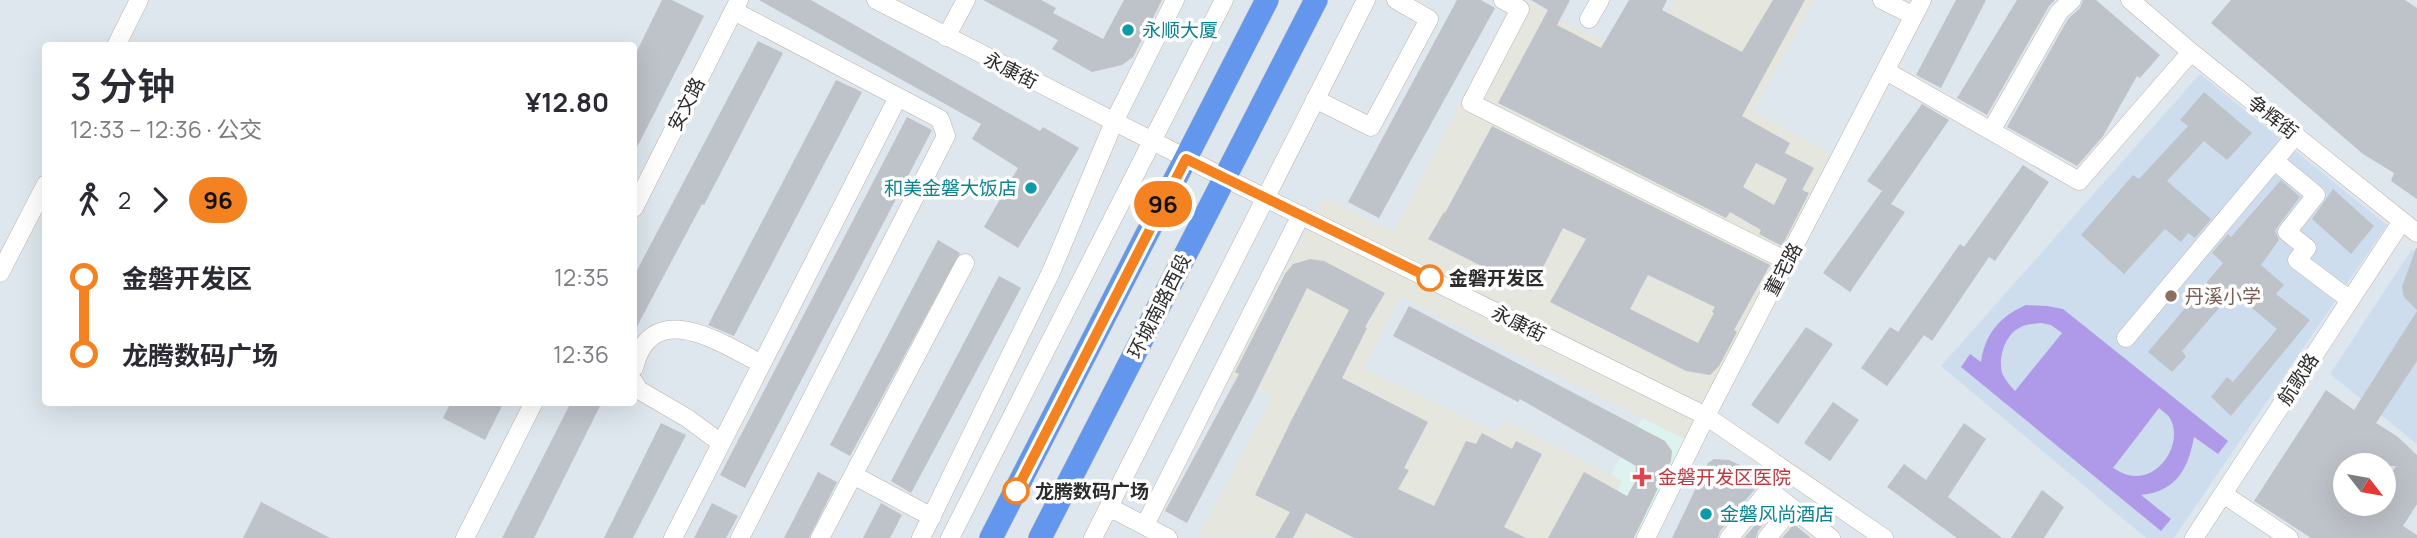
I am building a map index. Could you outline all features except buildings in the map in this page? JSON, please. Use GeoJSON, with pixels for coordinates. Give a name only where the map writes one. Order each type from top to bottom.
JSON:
{"type":"FeatureCollection","features":[{"type":"Feature","properties":{"kind":"main road"},"geometry":{"type":"LineString","coordinates":[[992,538],[1267,0]]}},
{"type":"Feature","properties":{"kind":"main road","name":"环城南路西段"},"geometry":{"type":"LineString","coordinates":[[1040,538],[1316,0]]}},
{"type":"Feature","properties":{"kind":"street"},"geometry":{"type":"LineString","coordinates":[[118,42],[139,0]]}},
{"type":"Feature","properties":{"kind":"street","name":"永康街"},"geometry":{"type":"LineString","coordinates":[[876,0],[1152,142],[1706,416],[1884,538]]}},
{"type":"Feature","properties":{"kind":"street"},"geometry":{"type":"LineString","coordinates":[[946,37],[966,0]]}},
{"type":"Feature","properties":{"kind":"street"},"geometry":{"type":"LineString","coordinates":[[921,538],[1051,272],[1114,122],[1175,0]]}},
{"type":"Feature","properties":{"kind":"street"},"geometry":{"type":"LineString","coordinates":[[950,538],[1224,0]]}},
{"type":"Feature","properties":{"kind":"street"},"geometry":{"type":"LineString","coordinates":[[1093,538],[1366,0]]}},
{"type":"Feature","properties":{"kind":"street"},"geometry":{"type":"LineString","coordinates":[[1315,99],[1371,127],[1429,19],[1396,0]]}},
{"type":"Feature","properties":{"kind":"street"},"geometry":{"type":"LineString","coordinates":[[1503,0],[1520,9],[1471,103],[1787,261]]}},
{"type":"Feature","properties":{"kind":"street"},"geometry":{"type":"LineString","coordinates":[[1589,19],[1600,0]]}},
{"type":"Feature","properties":{"kind":"street"},"geometry":{"type":"LineString","coordinates":[[1881,0],[1914,16]]}},
{"type":"Feature","properties":{"kind":"street","name":"董宅路"},"geometry":{"type":"LineString","coordinates":[[1651,536],[1706,416],[1922,0]]}},
{"type":"Feature","properties":{"kind":"street"},"geometry":{"type":"LineString","coordinates":[[1992,131],[2059,12],[2072,0]]}},
{"type":"Feature","properties":{"kind":"street","name":"争辉街"},"geometry":{"type":"LineString","coordinates":[[2130,0],[2417,233]]}},
{"type":"Feature","properties":{"kind":"street"},"geometry":{"type":"LineString","coordinates":[[737,6],[940,119],[946,136],[740,538]]}},
{"type":"Feature","properties":{"kind":"street","name":"安文路"},"geometry":{"type":"LineString","coordinates":[[637,202],[737,6]]}},
{"type":"Feature","properties":{"kind":"street"},"geometry":{"type":"LineString","coordinates":[[1886,71],[2079,181],[2191,52]]}},
{"type":"Feature","properties":{"kind":"street"},"geometry":{"type":"LineString","coordinates":[[673,538],[898,97]]}},
{"type":"Feature","properties":{"kind":"street"},"geometry":{"type":"LineString","coordinates":[[2126,338],[2296,135]]}},
{"type":"Feature","properties":{"kind":"street"},"geometry":{"type":"LineString","coordinates":[[2275,161],[2316,195],[2287,232],[2307,248],[2297,260],[2350,300]]}},
{"type":"Feature","properties":{"kind":"street"},"geometry":{"type":"LineString","coordinates":[[0,273],[42,192]]}},
{"type":"Feature","properties":{"kind":"street"},"geometry":{"type":"LineString","coordinates":[[1144,525],[1301,215]]}},
{"type":"Feature","properties":{"kind":"street","name":"航歌路"},"geometry":{"type":"LineString","coordinates":[[2194,538],[2402,221]]}},
{"type":"Feature","properties":{"kind":"street"},"geometry":{"type":"LineString","coordinates":[[820,538],[965,263]]}},
{"type":"Feature","properties":{"kind":"street"},"geometry":{"type":"LineString","coordinates":[[637,347],[663,331],[682,330],[702,333],[762,364]]}},
{"type":"Feature","properties":{"kind":"street"},"geometry":{"type":"LineString","coordinates":[[637,387],[679,412],[721,443]]}},
{"type":"Feature","properties":{"kind":"street"},"geometry":{"type":"LineString","coordinates":[[465,538],[532,406]]}},
{"type":"Feature","properties":{"kind":"street"},"geometry":{"type":"LineString","coordinates":[[1729,538],[1769,490],[1778,466]]}},
{"type":"Feature","properties":{"kind":"street"},"geometry":{"type":"LineString","coordinates":[[853,475],[932,517]]}},
{"type":"Feature","properties":{"kind":"street"},"geometry":{"type":"LineString","coordinates":[[1769,490],[1826,536]]}},
{"type":"Feature","properties":{"kind":"street"},"geometry":{"type":"LineString","coordinates":[[2223,494],[2289,538]]}},
{"type":"Feature","properties":{"kind":"street"},"geometry":{"type":"LineString","coordinates":[[1109,508],[1168,538]]}},
{"type":"Feature","properties":{"kind":"street"},"geometry":{"type":"LineString","coordinates":[[1767,538],[1792,508]]}},
{"type":"Feature","properties":{"kind":"shaded area"},"geometry":{"type":"Polygon","coordinates":[[[1513,0],[1525,0],[1642,62],[1675,0],[1814,0],[1753,111],[1831,153],[1687,440],[1400,297],[1364,368],[1495,432],[1506,420],[1623,481],[1594,538],[1198,537],[1272,396],[1230,377],[1324,196],[1393,233],[1513,0]]]}},
{"type":"Feature","properties":{"kind":"shaded area","name":"丹溪小学"},"geometry":{"type":"Polygon","coordinates":[[[2200,74],[2387,225],[2174,538],[2146,538],[1941,366],[2200,74]]]}},
{"type":"Feature","properties":{"kind":"shaded area"},"geometry":{"type":"Polygon","coordinates":[[[2412,249],[2417,253],[2417,444],[2330,374],[2412,249]]]}},
{"type":"Feature","properties":{"kind":"shaded area"},"geometry":{"type":"Polygon","coordinates":[[[2026,305],[2063,309],[2228,441],[2218,454],[2194,437],[2188,459],[2179,476],[2164,489],[2141,495],[2171,519],[2161,531],[1961,367],[1970,354],[1981,362],[1986,343],[1995,327],[2026,305]],[[2041,323],[2014,331],[2004,348],[2002,373],[2015,391],[2062,333],[2051,325],[2041,323]],[[2159,408],[2113,468],[2139,476],[2158,468],[2165,460],[2173,441],[2174,430],[2170,418],[2159,408]]]}},
{"type":"Feature","properties":{"kind":"shaded area","name":"金磐开发区医院"},"geometry":{"type":"Polygon","coordinates":[[[1642,418],[1687,440],[1638,538],[1594,538],[1622,481],[1611,474],[1642,418]]]}},
{"type":"Feature","properties":{"kind":"bus line","name":"96"},"geometry":{"type":"LineString","coordinates":[[1016,491],[1186,159],[1430,278]]}},
{"type":"Feature","properties":{"kind":"place","name":"永顺大厦"},"geometry":{"type":"Point","coordinates":[1128,30]}},
{"type":"Feature","properties":{"kind":"place","name":"和美金磐大饭店"},"geometry":{"type":"Point","coordinates":[1031,188]}},
{"type":"Feature","properties":{"kind":"place","name":"金磐开发区"},"geometry":{"type":"Point","coordinates":[1430,278]}},
{"type":"Feature","properties":{"kind":"place","name":"丹溪小学"},"geometry":{"type":"Point","coordinates":[2171,296]}},
{"type":"Feature","properties":{"kind":"place","name":"金磐开发区医院"},"geometry":{"type":"Point","coordinates":[1642,477]}},
{"type":"Feature","properties":{"kind":"place","name":"龙腾数码广场"},"geometry":{"type":"Point","coordinates":[1016,491]}},
{"type":"Feature","properties":{"kind":"place","name":"金磐风尚酒店"},"geometry":{"type":"Point","coordinates":[1706,514]}}]}
